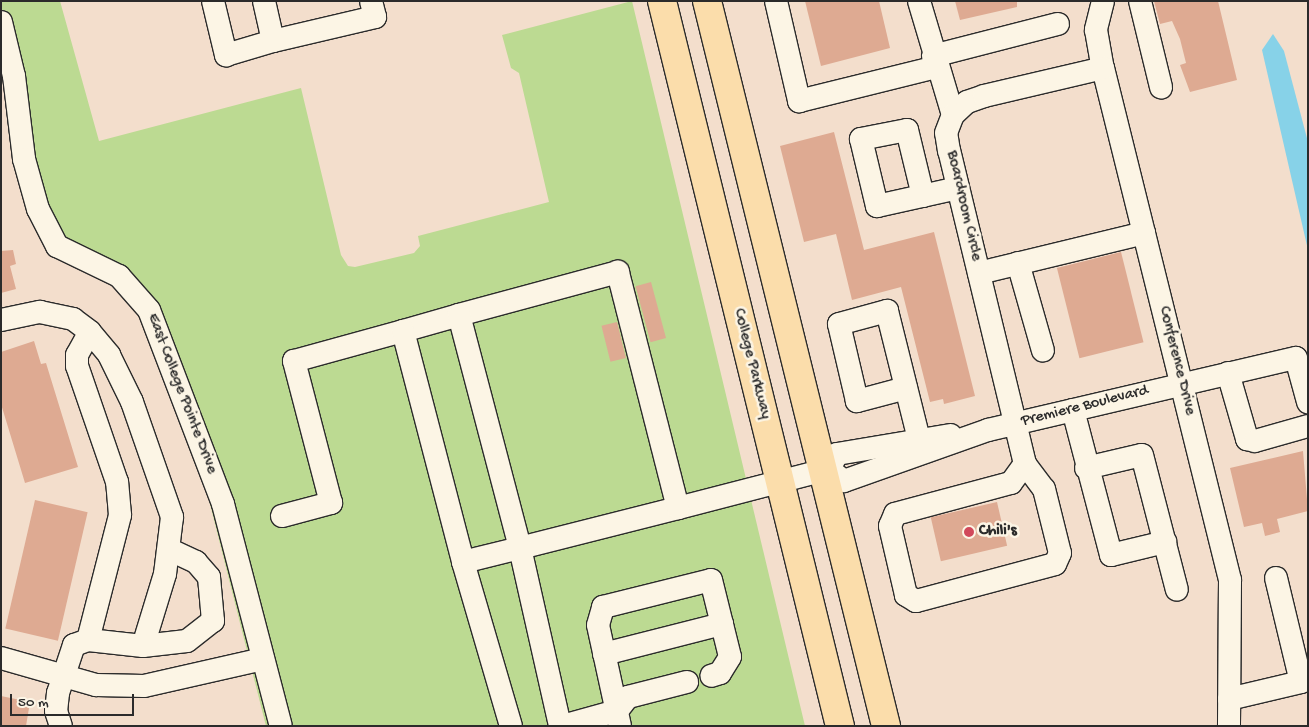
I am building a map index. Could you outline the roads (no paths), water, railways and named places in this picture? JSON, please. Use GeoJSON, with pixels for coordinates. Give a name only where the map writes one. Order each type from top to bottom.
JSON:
{"type":"FeatureCollection","features":[{"type":"Feature","properties":{"kind":"main road","name":"College Parkway"},"geometry":{"type":"LineString","coordinates":[[662,1],[840,726]]}},
{"type":"Feature","properties":{"kind":"main road"},"geometry":{"type":"LineString","coordinates":[[707,1],[826,470],[886,726]]}},
{"type":"Feature","properties":{"kind":"street"},"geometry":{"type":"LineString","coordinates":[[213,1],[226,55],[273,41],[375,17],[371,1]]}},
{"type":"Feature","properties":{"kind":"street"},"geometry":{"type":"LineString","coordinates":[[264,1],[273,41]]}},
{"type":"Feature","properties":{"kind":"street"},"geometry":{"type":"LineString","coordinates":[[776,1],[800,101],[1058,24]]}},
{"type":"Feature","properties":{"kind":"street"},"geometry":{"type":"LineString","coordinates":[[919,1],[934,62],[953,115],[967,102],[984,96],[1103,68]]}},
{"type":"Feature","properties":{"kind":"street","name":"Conference Drive"},"geometry":{"type":"LineString","coordinates":[[1103,1],[1096,30],[1103,68],[1230,580],[1229,726]]}},
{"type":"Feature","properties":{"kind":"street"},"geometry":{"type":"LineString","coordinates":[[1140,1],[1161,87]]}},
{"type":"Feature","properties":{"kind":"street","name":"East College Pointe Drive"},"geometry":{"type":"LineString","coordinates":[[1,22],[14,76],[10,126],[38,209],[57,246],[119,276],[149,310],[223,504],[281,726]]}},
{"type":"Feature","properties":{"kind":"street","name":"Boardroom Circle"},"geometry":{"type":"LineString","coordinates":[[953,115],[946,133],[1024,464]]}},
{"type":"Feature","properties":{"kind":"street"},"geometry":{"type":"LineString","coordinates":[[923,196],[958,188]]}},
{"type":"Feature","properties":{"kind":"street"},"geometry":{"type":"LineString","coordinates":[[979,273],[1144,233]]}},
{"type":"Feature","properties":{"kind":"street"},"geometry":{"type":"LineString","coordinates":[[1018,263],[1043,352]]}},
{"type":"Feature","properties":{"kind":"street"},"geometry":{"type":"LineString","coordinates":[[282,516],[331,503],[294,361],[618,272],[678,508]]}},
{"type":"Feature","properties":{"kind":"street"},"geometry":{"type":"LineString","coordinates":[[1,320],[49,313],[72,320],[90,332],[109,355],[142,429],[172,517],[170,550],[144,646]]}},
{"type":"Feature","properties":{"kind":"street"},"geometry":{"type":"LineString","coordinates":[[459,315],[520,548],[561,726],[618,718]]}},
{"type":"Feature","properties":{"kind":"street"},"geometry":{"type":"LineString","coordinates":[[88,640],[120,515],[117,482],[77,366],[77,355],[90,332]]}},
{"type":"Feature","properties":{"kind":"street"},"geometry":{"type":"LineString","coordinates":[[403,332],[463,562],[511,726]]}},
{"type":"Feature","properties":{"kind":"street","name":"Premiere Boulevard"},"geometry":{"type":"LineString","coordinates":[[988,430],[844,481],[826,470],[837,454],[919,439],[988,430],[1181,383],[1296,358],[1308,402]]}},
{"type":"Feature","properties":{"kind":"street"},"geometry":{"type":"LineString","coordinates":[[1228,373],[1247,439],[1255,441],[1308,426]]}},
{"type":"Feature","properties":{"kind":"street"},"geometry":{"type":"LineString","coordinates":[[906,388],[919,439]]}},
{"type":"Feature","properties":{"kind":"street"},"geometry":{"type":"LineString","coordinates":[[1073,410],[1086,468],[1111,555],[1164,542]]}},
{"type":"Feature","properties":{"kind":"street"},"geometry":{"type":"LineString","coordinates":[[1086,468],[1142,455],[1177,590]]}},
{"type":"Feature","properties":{"kind":"street"},"geometry":{"type":"LineString","coordinates":[[1024,464],[1044,489],[1060,553],[1055,564],[916,600],[906,595],[890,526],[896,514],[1011,483],[1024,464]]}},
{"type":"Feature","properties":{"kind":"street"},"geometry":{"type":"LineString","coordinates":[[463,562],[826,470]]}},
{"type":"Feature","properties":{"kind":"street"},"geometry":{"type":"LineString","coordinates":[[61,726],[56,711],[74,646],[88,640],[144,646],[187,641],[213,620],[209,577],[196,562],[170,550]]}},
{"type":"Feature","properties":{"kind":"street"},"geometry":{"type":"LineString","coordinates":[[1229,699],[1302,682],[1276,578]]}},
{"type":"Feature","properties":{"kind":"street"},"geometry":{"type":"LineString","coordinates":[[618,718],[598,625],[603,607],[711,580],[730,657],[720,673],[711,676]]}},
{"type":"Feature","properties":{"kind":"street"},"geometry":{"type":"LineString","coordinates":[[604,654],[722,624]]}},
{"type":"Feature","properties":{"kind":"street"},"geometry":{"type":"LineString","coordinates":[[1,658],[96,685],[144,686],[263,659]]}},
{"type":"Feature","properties":{"kind":"street"},"geometry":{"type":"LineString","coordinates":[[618,718],[628,697],[687,682]]}},
{"type":"Feature","properties":{"kind":"water"},"geometry":{"type":"Polygon","coordinates":[[[1273,34],[1284,51],[1308,142],[1308,250],[1262,50],[1273,34]]]}},
{"type":"Feature","properties":{"kind":"place","name":"Chili's"},"geometry":{"type":"Point","coordinates":[969,532]}}]}
